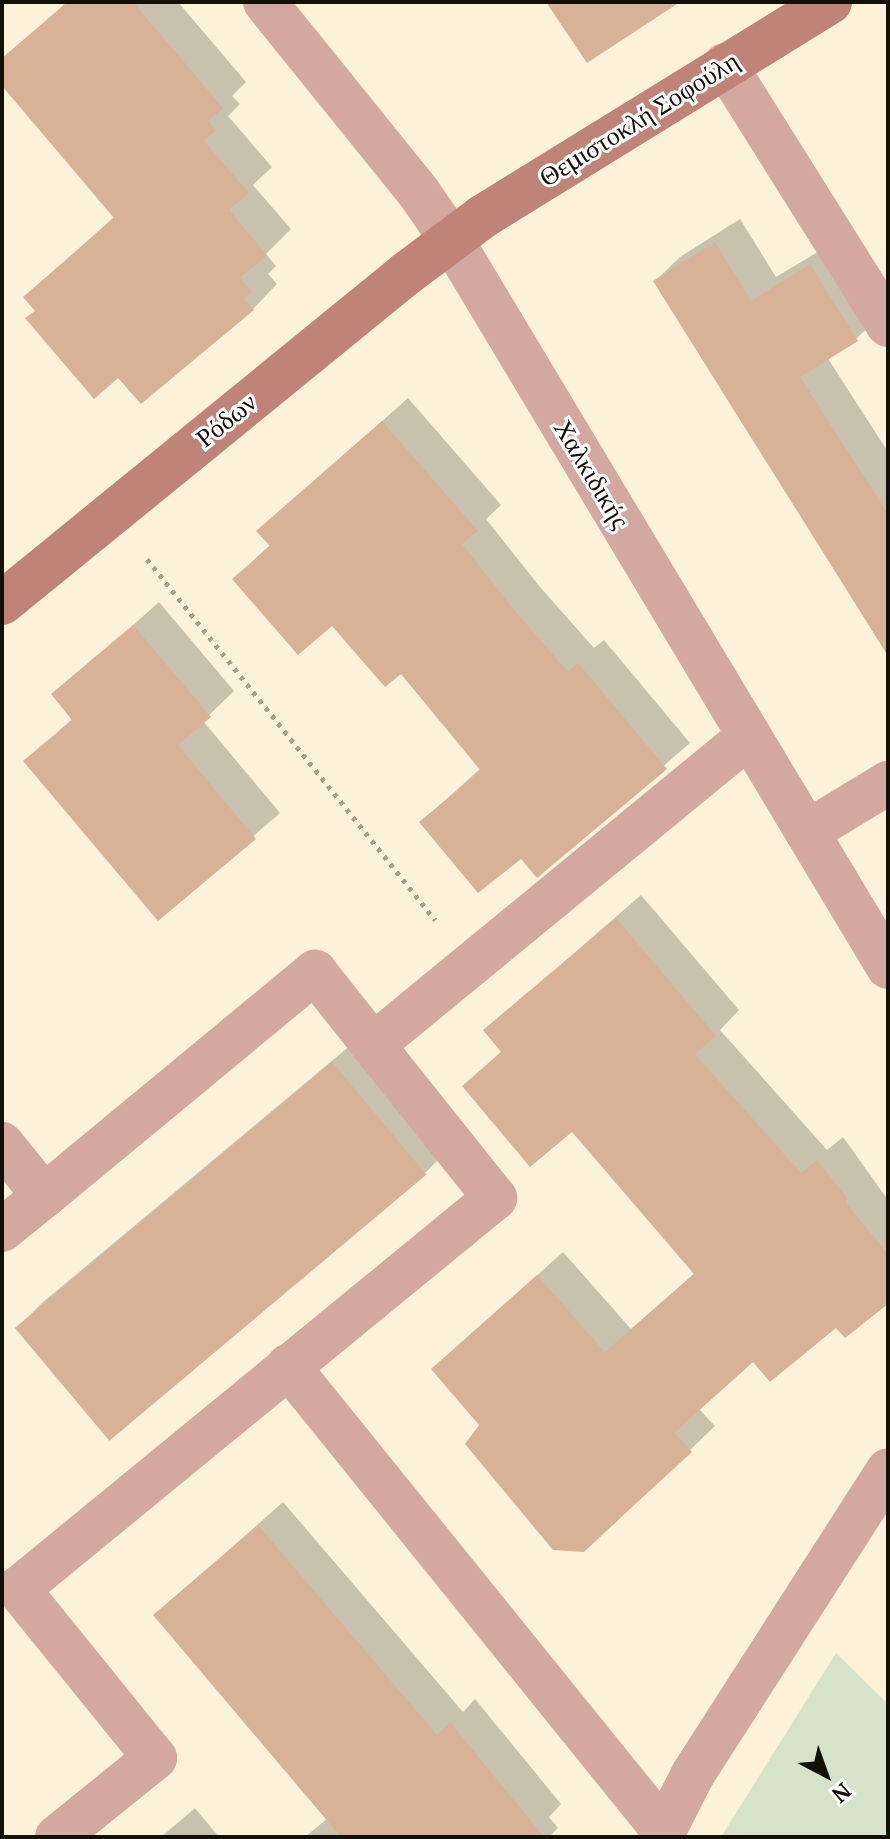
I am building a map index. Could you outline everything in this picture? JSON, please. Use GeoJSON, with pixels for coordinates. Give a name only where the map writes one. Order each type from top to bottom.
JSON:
{"type":"FeatureCollection","features":[{"type":"Feature","properties":{"kind":"street","name":"Χαλκιδικής"},"geometry":{"type":"LineString","coordinates":[[265,2],[419,193],[451,239],[888,967]]}},
{"type":"Feature","properties":{"kind":"street","name":"Θεμιστοκλή Σοφούλη"},"geometry":{"type":"LineString","coordinates":[[451,239],[830,2]]}},
{"type":"Feature","properties":{"kind":"street"},"geometry":{"type":"LineString","coordinates":[[725,65],[888,325]]}},
{"type":"Feature","properties":{"kind":"street","name":"Ρόδων"},"geometry":{"type":"LineString","coordinates":[[2,603],[451,239]]}},
{"type":"Feature","properties":{"kind":"street"},"geometry":{"type":"LineString","coordinates":[[373,1045],[749,736]]}},
{"type":"Feature","properties":{"kind":"street"},"geometry":{"type":"LineString","coordinates":[[807,832],[888,783]]}},
{"type":"Feature","properties":{"kind":"street"},"geometry":{"type":"LineString","coordinates":[[2,1230],[315,972],[495,1198],[288,1366],[10,1579],[155,1758],[57,1837]]}},
{"type":"Feature","properties":{"kind":"street"},"geometry":{"type":"LineString","coordinates":[[2,1144],[44,1196]]}},
{"type":"Feature","properties":{"kind":"street"},"geometry":{"type":"LineString","coordinates":[[288,1366],[662,1833],[693,1774],[888,1470]]}},
{"type":"Feature","properties":{"kind":"path"},"geometry":{"type":"LineString","coordinates":[[111,514],[471,965]]}},
{"type":"Feature","properties":{"kind":"green space"},"geometry":{"type":"Polygon","coordinates":[[[836,1653],[888,1704],[888,1837],[721,1837],[836,1653]]]}},
{"type":"Feature","properties":{"kind":"building"},"geometry":{"type":"Polygon","coordinates":[[[68,2],[133,2],[223,108],[208,121],[216,130],[204,141],[249,193],[229,210],[267,255],[240,278],[252,292],[244,299],[254,310],[141,404],[118,378],[94,399],[25,318],[35,311],[23,297],[114,218],[2,86],[2,58],[68,2]]]}},
{"type":"Feature","properties":{"kind":"building"},"geometry":{"type":"Polygon","coordinates":[[[546,2],[680,2],[587,63],[546,2]]]}},
{"type":"Feature","properties":{"kind":"building"},"geometry":{"type":"Polygon","coordinates":[[[715,242],[751,301],[810,264],[858,341],[800,377],[888,514],[888,656],[653,281],[715,242]]]}},
{"type":"Feature","properties":{"kind":"building"},"geometry":{"type":"Polygon","coordinates":[[[382,421],[478,531],[462,544],[516,612],[568,672],[578,663],[667,769],[537,878],[521,859],[478,893],[419,822],[481,771],[401,674],[385,687],[332,626],[298,655],[232,579],[270,546],[256,531],[382,421]]]}},
{"type":"Feature","properties":{"kind":"building"},"geometry":{"type":"Polygon","coordinates":[[[133,625],[211,717],[178,745],[256,839],[158,921],[23,761],[72,720],[51,694],[133,625]]]}},
{"type":"Feature","properties":{"kind":"building"},"geometry":{"type":"Polygon","coordinates":[[[616,918],[716,1036],[695,1054],[801,1173],[817,1160],[848,1199],[845,1202],[888,1254],[888,1304],[845,1338],[836,1328],[770,1382],[753,1362],[674,1433],[692,1452],[584,1552],[553,1550],[465,1444],[479,1425],[431,1369],[537,1275],[605,1352],[694,1274],[572,1132],[530,1167],[462,1086],[501,1052],[483,1030],[616,918]]]}},
{"type":"Feature","properties":{"kind":"building"},"geometry":{"type":"Polygon","coordinates":[[[332,1062],[426,1175],[109,1441],[15,1328],[332,1062]]]}},
{"type":"Feature","properties":{"kind":"building"},"geometry":{"type":"Polygon","coordinates":[[[258,1525],[437,1735],[450,1722],[544,1837],[341,1837],[153,1615],[258,1525]]]}}]}
